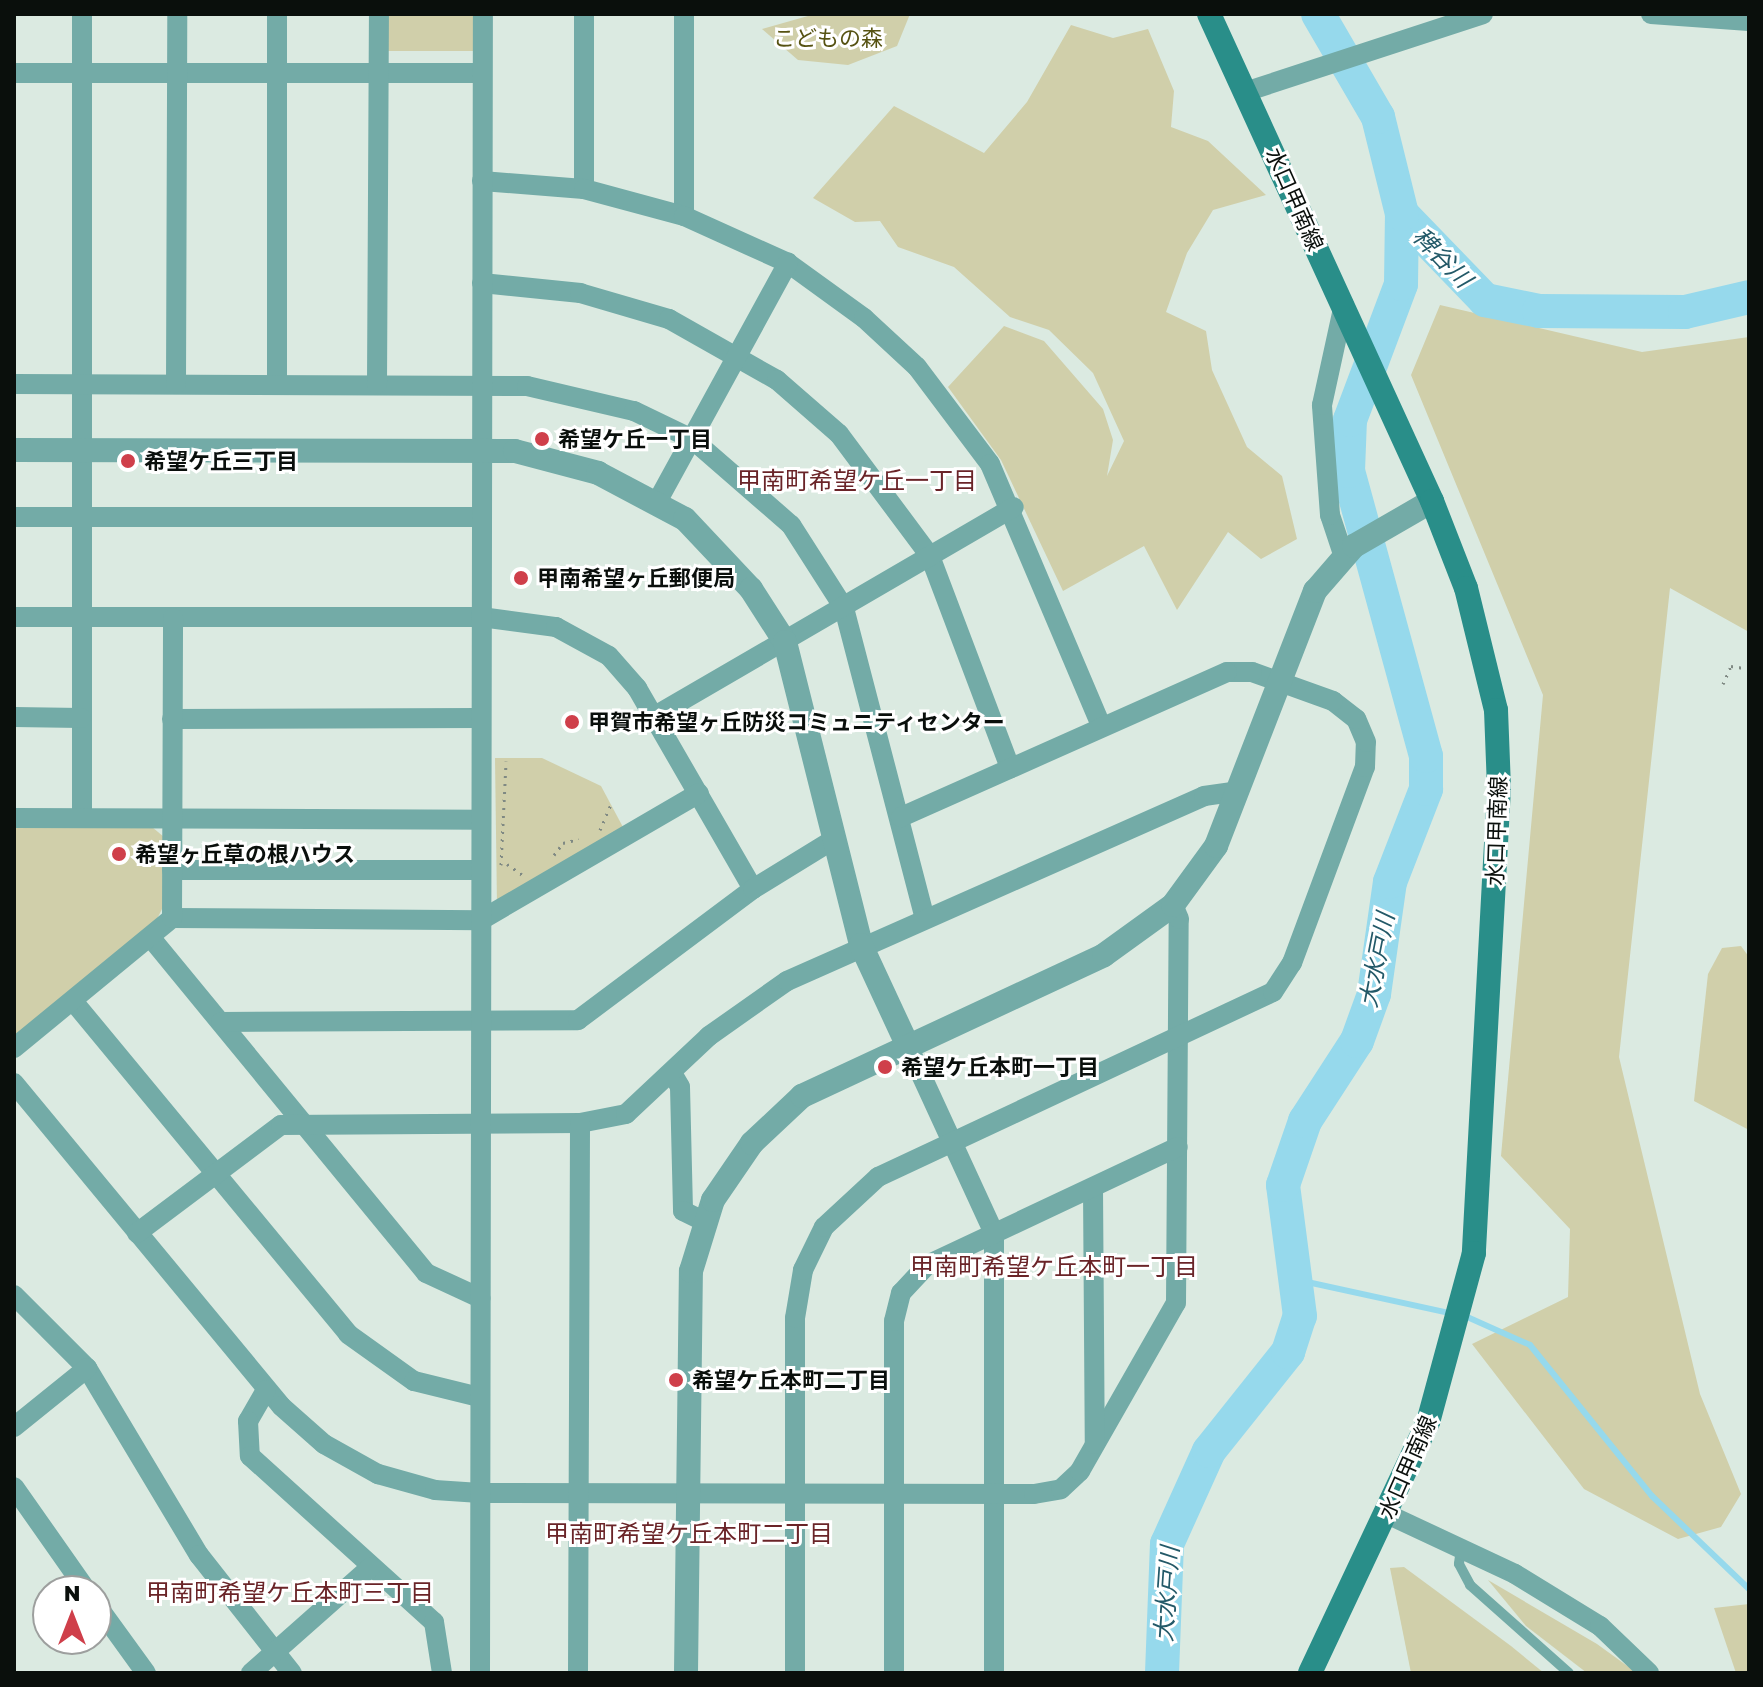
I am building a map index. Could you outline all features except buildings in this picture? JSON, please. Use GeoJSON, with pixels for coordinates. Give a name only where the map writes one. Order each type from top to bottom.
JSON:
{"type":"FeatureCollection","features":[{"type":"Feature","properties":{"kind":"main road","name":"水口甲南線"},"geometry":{"type":"LineString","coordinates":[[1209,14],[1248,91],[1432,501],[1488,674],[1498,804],[1474,1253],[1428,1422],[1310,1673]]}},
{"type":"Feature","properties":{"kind":"street"},"geometry":{"type":"LineString","coordinates":[[82,14],[82,818]]}},
{"type":"Feature","properties":{"kind":"street"},"geometry":{"type":"LineString","coordinates":[[176,384],[177,14]]}},
{"type":"Feature","properties":{"kind":"street"},"geometry":{"type":"LineString","coordinates":[[277,14],[277,384]]}},
{"type":"Feature","properties":{"kind":"street"},"geometry":{"type":"LineString","coordinates":[[377,384],[379,14]]}},
{"type":"Feature","properties":{"kind":"street"},"geometry":{"type":"LineString","coordinates":[[480,1673],[483,14]]}},
{"type":"Feature","properties":{"kind":"street"},"geometry":{"type":"LineString","coordinates":[[584,14],[584,189]]}},
{"type":"Feature","properties":{"kind":"street"},"geometry":{"type":"LineString","coordinates":[[684,14],[684,216]]}},
{"type":"Feature","properties":{"kind":"street"},"geometry":{"type":"LineString","coordinates":[[1248,91],[1483,14]]}},
{"type":"Feature","properties":{"kind":"street"},"geometry":{"type":"LineString","coordinates":[[1651,14],[1749,21]]}},
{"type":"Feature","properties":{"kind":"street"},"geometry":{"type":"LineString","coordinates":[[14,73],[482,73]]}},
{"type":"Feature","properties":{"kind":"street"},"geometry":{"type":"LineString","coordinates":[[482,181],[584,189],[684,216],[788,263],[917,367],[968,429],[1014,507],[1101,726]]}},
{"type":"Feature","properties":{"kind":"street"},"geometry":{"type":"LineString","coordinates":[[657,502],[788,263]]}},
{"type":"Feature","properties":{"kind":"street"},"geometry":{"type":"LineString","coordinates":[[482,283],[605,298],[737,354],[858,453],[930,556],[1010,768]]}},
{"type":"Feature","properties":{"kind":"street"},"geometry":{"type":"LineString","coordinates":[[1344,304],[1322,405],[1330,515],[1348,550]]}},
{"type":"Feature","properties":{"kind":"street"},"geometry":{"type":"LineString","coordinates":[[14,384],[482,384],[570,392],[634,411],[692,439],[777,510],[844,608],[925,918]]}},
{"type":"Feature","properties":{"kind":"street"},"geometry":{"type":"LineString","coordinates":[[14,450],[482,451],[545,455],[657,502],[735,570],[785,642],[861,945],[994,1233],[994,1673]]}},
{"type":"Feature","properties":{"kind":"street"},"geometry":{"type":"LineString","coordinates":[[686,1673],[691,1271],[706,1222],[752,1143],[802,1096],[907,1044],[1104,955],[1173,905],[1216,846],[1315,591],[1348,550],[1432,501]]}},
{"type":"Feature","properties":{"kind":"street"},"geometry":{"type":"LineString","coordinates":[[655,716],[1014,507]]}},
{"type":"Feature","properties":{"kind":"street"},"geometry":{"type":"LineString","coordinates":[[14,517],[481,517]]}},
{"type":"Feature","properties":{"kind":"street"},"geometry":{"type":"LineString","coordinates":[[14,617],[481,617],[541,623],[598,647],[655,716],[753,889]]}},
{"type":"Feature","properties":{"kind":"street"},"geometry":{"type":"LineString","coordinates":[[172,918],[173,618]]}},
{"type":"Feature","properties":{"kind":"street"},"geometry":{"type":"LineString","coordinates":[[795,1673],[795,1318],[807,1258],[829,1220],[864,1186],[1258,1002],[1285,978],[1365,767],[1364,734],[1351,714],[1280,682],[1219,674],[901,817]]}},
{"type":"Feature","properties":{"kind":"street"},"geometry":{"type":"LineString","coordinates":[[14,717],[81,718]]}},
{"type":"Feature","properties":{"kind":"street"},"geometry":{"type":"LineString","coordinates":[[172,719],[480,718]]}},
{"type":"Feature","properties":{"kind":"street"},"geometry":{"type":"LineString","coordinates":[[137,1233],[269,1129],[304,1123],[580,1123],[635,1109],[747,1006],[861,945],[1204,796],[1238,791]]}},
{"type":"Feature","properties":{"kind":"street"},"geometry":{"type":"LineString","coordinates":[[14,1048],[172,918],[481,920],[699,793]]}},
{"type":"Feature","properties":{"kind":"street"},"geometry":{"type":"LineString","coordinates":[[14,818],[481,820]]}},
{"type":"Feature","properties":{"kind":"street"},"geometry":{"type":"LineString","coordinates":[[221,1022],[578,1020],[753,889],[836,838]]}},
{"type":"Feature","properties":{"kind":"street"},"geometry":{"type":"LineString","coordinates":[[172,870],[481,870]]}},
{"type":"Feature","properties":{"kind":"street"},"geometry":{"type":"LineString","coordinates":[[14,1083],[266,1390],[312,1435],[362,1466],[435,1490],[480,1493],[994,1493],[1061,1489],[1095,1445],[1176,1303],[1178,1038],[1173,905]]}},
{"type":"Feature","properties":{"kind":"street"},"geometry":{"type":"LineString","coordinates":[[151,938],[426,1273],[480,1298]]}},
{"type":"Feature","properties":{"kind":"street"},"geometry":{"type":"LineString","coordinates":[[73,1001],[360,1346],[414,1381],[479,1397]]}},
{"type":"Feature","properties":{"kind":"street"},"geometry":{"type":"LineString","coordinates":[[672,1073],[680,1087],[683,1211],[706,1222]]}},
{"type":"Feature","properties":{"kind":"street"},"geometry":{"type":"LineString","coordinates":[[578,1673],[580,1123]]}},
{"type":"Feature","properties":{"kind":"street"},"geometry":{"type":"LineString","coordinates":[[894,1673],[894,1321],[901,1293],[919,1270],[1178,1147]]}},
{"type":"Feature","properties":{"kind":"street"},"geometry":{"type":"LineString","coordinates":[[1093,1188],[1095,1445]]}},
{"type":"Feature","properties":{"kind":"street"},"geometry":{"type":"LineString","coordinates":[[14,1295],[87,1368],[199,1555],[292,1673]]}},
{"type":"Feature","properties":{"kind":"street"},"geometry":{"type":"LineString","coordinates":[[14,1427],[87,1368]]}},
{"type":"Feature","properties":{"kind":"street"},"geometry":{"type":"LineString","coordinates":[[266,1390],[248,1421],[250,1456],[434,1622],[442,1673]]}},
{"type":"Feature","properties":{"kind":"street"},"geometry":{"type":"LineString","coordinates":[[14,1487],[76,1575]]}},
{"type":"Feature","properties":{"kind":"street"},"geometry":{"type":"LineString","coordinates":[[1387,1514],[1461,1549],[1600,1626],[1649,1673]]}},
{"type":"Feature","properties":{"kind":"street"},"geometry":{"type":"LineString","coordinates":[[251,1673],[371,1567]]}},
{"type":"Feature","properties":{"kind":"street"},"geometry":{"type":"LineString","coordinates":[[112,1626],[146,1673]]}},
{"type":"Feature","properties":{"kind":"lane"},"geometry":{"type":"LineString","coordinates":[[1461,1549],[1459,1564],[1477,1594],[1569,1673]]}},
{"type":"Feature","properties":{"kind":"path"},"geometry":{"type":"LineString","coordinates":[[1723,684],[1731,666],[1749,669]]}},
{"type":"Feature","properties":{"kind":"path"},"geometry":{"type":"LineString","coordinates":[[481,870],[507,864],[506,761]]}},
{"type":"Feature","properties":{"kind":"green space"},"geometry":{"type":"Polygon","coordinates":[[[387,14],[474,14],[474,51],[387,51],[387,14]]]}},
{"type":"Feature","properties":{"kind":"green space","name":"こどもの森"},"geometry":{"type":"Polygon","coordinates":[[[815,14],[910,14],[897,46],[848,65],[798,60],[762,29],[815,14]]]}},
{"type":"Feature","properties":{"kind":"green space"},"geometry":{"type":"Polygon","coordinates":[[[1071,25],[1113,38],[1148,29],[1174,91],[1171,127],[1208,141],[1266,195],[1213,210],[1187,253],[1166,312],[1206,331],[1212,370],[1247,447],[1282,476],[1297,539],[1261,559],[1228,532],[1177,610],[1144,546],[1063,591],[1001,460],[948,387],[1004,326],[1044,341],[1103,409],[1113,440],[1107,476],[1124,441],[1093,373],[1049,330],[1010,317],[954,267],[898,247],[880,221],[855,222],[813,198],[894,106],[984,153],[1027,102],[1071,25]]]}},
{"type":"Feature","properties":{"kind":"green space"},"geometry":{"type":"Polygon","coordinates":[[[1440,305],[1642,352],[1749,337],[1749,632],[1670,588],[1619,1057],[1700,1394],[1741,1494],[1721,1527],[1678,1539],[1584,1489],[1472,1344],[1568,1297],[1570,1229],[1501,1156],[1543,695],[1411,375],[1440,305]]]}},
{"type":"Feature","properties":{"kind":"green space"},"geometry":{"type":"Polygon","coordinates":[[[495,758],[542,758],[601,786],[624,829],[497,905],[495,758]]]}},
{"type":"Feature","properties":{"kind":"green space"},"geometry":{"type":"Polygon","coordinates":[[[14,827],[152,827],[164,837],[164,905],[155,923],[14,1039],[14,827]]]}},
{"type":"Feature","properties":{"kind":"green space"},"geometry":{"type":"Polygon","coordinates":[[[1741,946],[1749,957],[1749,1130],[1694,1101],[1708,974],[1722,948],[1741,946]]]}},
{"type":"Feature","properties":{"kind":"green space"},"geometry":{"type":"Polygon","coordinates":[[[1404,1567],[1544,1673],[1411,1673],[1390,1568],[1404,1567]]]}},
{"type":"Feature","properties":{"kind":"green space"},"geometry":{"type":"Polygon","coordinates":[[[1488,1580],[1597,1644],[1637,1673],[1587,1673],[1526,1626],[1488,1580]]]}},
{"type":"Feature","properties":{"kind":"green space"},"geometry":{"type":"Polygon","coordinates":[[[1749,1604],[1749,1673],[1736,1673],[1714,1608],[1749,1604]]]}},
{"type":"Feature","properties":{"kind":"waterway","name":"大水戸川"},"geometry":{"type":"LineString","coordinates":[[1162,1673],[1167,1544],[1209,1451],[1288,1352],[1300,1316],[1283,1185],[1305,1121],[1357,1041],[1374,994],[1390,882],[1426,789],[1426,756],[1348,471],[1350,420],[1401,284],[1402,214],[1378,117],[1318,14]]}},
{"type":"Feature","properties":{"kind":"waterway","name":"稗谷川"},"geometry":{"type":"LineString","coordinates":[[1402,214],[1485,300],[1539,311],[1685,312],[1749,297]]}},
{"type":"Feature","properties":{"kind":"waterway"},"geometry":{"type":"LineString","coordinates":[[1298,1280],[1454,1314]]}},
{"type":"Feature","properties":{"kind":"waterway"},"geometry":{"type":"LineString","coordinates":[[1465,1316],[1530,1345],[1652,1496],[1749,1589]]}},
{"type":"Feature","properties":{"kind":"place","name":"希望ケ丘一丁目"},"geometry":{"type":"Point","coordinates":[542,439]}},
{"type":"Feature","properties":{"kind":"place","name":"希望ケ丘三丁目"},"geometry":{"type":"Point","coordinates":[128,461]}},
{"type":"Feature","properties":{"kind":"place","name":"甲南希望ヶ丘郵便局"},"geometry":{"type":"Point","coordinates":[521,578]}},
{"type":"Feature","properties":{"kind":"place","name":"甲賀市希望ヶ丘防災コミュニティセンター"},"geometry":{"type":"Point","coordinates":[572,722]}},
{"type":"Feature","properties":{"kind":"place","name":"希望ヶ丘草の根ハウス"},"geometry":{"type":"Point","coordinates":[119,854]}},
{"type":"Feature","properties":{"kind":"place","name":"希望ケ丘本町一丁目"},"geometry":{"type":"Point","coordinates":[885,1067]}},
{"type":"Feature","properties":{"kind":"place","name":"希望ケ丘本町二丁目"},"geometry":{"type":"Point","coordinates":[676,1380]}},
{"type":"Feature","properties":{"kind":"district","name":"甲南町希望ケ丘一丁目"},"geometry":{"type":"Point","coordinates":[857,480]}},
{"type":"Feature","properties":{"kind":"district","name":"甲南町希望ケ丘本町一丁目"},"geometry":{"type":"Point","coordinates":[1054,1266]}},
{"type":"Feature","properties":{"kind":"district","name":"甲南町希望ケ丘本町二丁目"},"geometry":{"type":"Point","coordinates":[689,1533]}},
{"type":"Feature","properties":{"kind":"district","name":"甲南町希望ケ丘本町三丁目"},"geometry":{"type":"Point","coordinates":[290,1592]}}]}
